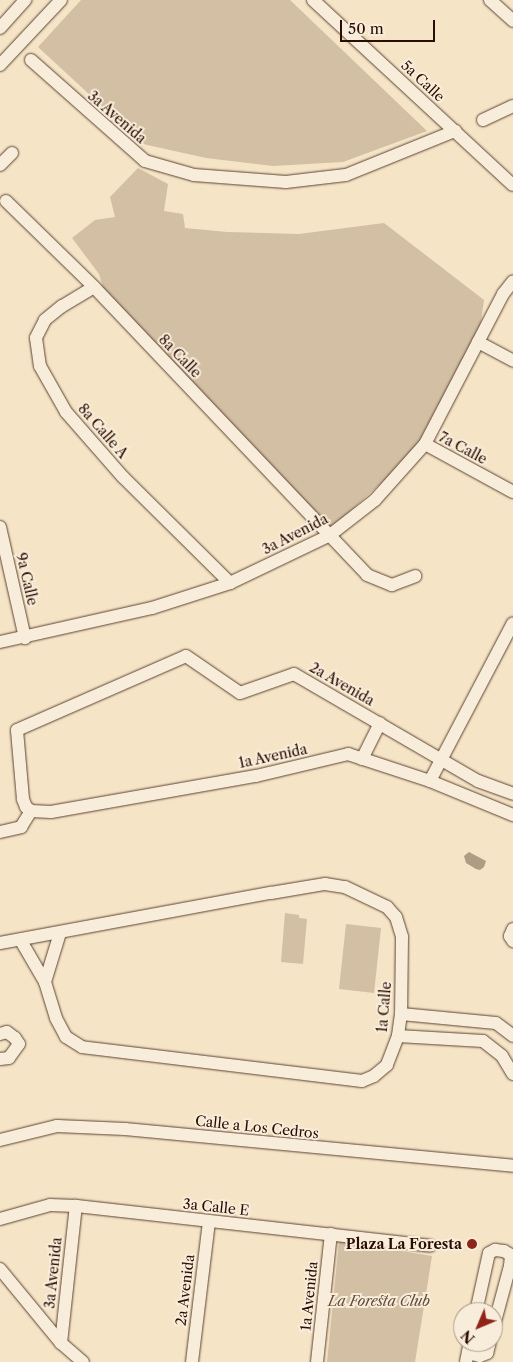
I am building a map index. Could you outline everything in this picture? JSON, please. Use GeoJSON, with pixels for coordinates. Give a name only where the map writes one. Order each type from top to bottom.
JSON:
{"type":"FeatureCollection","features":[{"type":"Feature","properties":{"kind":"street"},"geometry":{"type":"LineString","coordinates":[[0,28],[25,0]]}},
{"type":"Feature","properties":{"kind":"street"},"geometry":{"type":"LineString","coordinates":[[0,66],[61,0]]}},
{"type":"Feature","properties":{"kind":"street","name":"5a Calle"},"geometry":{"type":"LineString","coordinates":[[313,0],[513,185]]}},
{"type":"Feature","properties":{"kind":"street"},"geometry":{"type":"LineString","coordinates":[[490,0],[513,21]]}},
{"type":"Feature","properties":{"kind":"street","name":"3a Avenida"},"geometry":{"type":"LineString","coordinates":[[31,60],[145,161],[194,175],[286,182],[346,175],[455,131]]}},
{"type":"Feature","properties":{"kind":"street"},"geometry":{"type":"LineString","coordinates":[[482,120],[513,106]]}},
{"type":"Feature","properties":{"kind":"street"},"geometry":{"type":"LineString","coordinates":[[0,164],[12,153]]}},
{"type":"Feature","properties":{"kind":"street","name":"8a Calle"},"geometry":{"type":"LineString","coordinates":[[6,201],[94,287],[367,575],[381,583],[392,585],[415,576]]}},
{"type":"Feature","properties":{"kind":"street","name":"3a Avenida"},"geometry":{"type":"LineString","coordinates":[[0,642],[25,638],[152,608],[230,583],[330,535],[375,500],[425,444],[503,294],[513,281]]}},
{"type":"Feature","properties":{"kind":"street","name":"8a Calle A"},"geometry":{"type":"LineString","coordinates":[[94,287],[62,306],[45,320],[36,338],[40,366],[66,412],[123,476],[230,583]]}},
{"type":"Feature","properties":{"kind":"street"},"geometry":{"type":"LineString","coordinates":[[478,342],[513,361]]}},
{"type":"Feature","properties":{"kind":"street","name":"7a Calle"},"geometry":{"type":"LineString","coordinates":[[425,444],[513,492]]}},
{"type":"Feature","properties":{"kind":"street","name":"9a Calle"},"geometry":{"type":"LineString","coordinates":[[0,527],[25,638]]}},
{"type":"Feature","properties":{"kind":"street"},"geometry":{"type":"LineString","coordinates":[[430,782],[513,623]]}},
{"type":"Feature","properties":{"kind":"street","name":"2a Avenida"},"geometry":{"type":"LineString","coordinates":[[31,811],[26,807],[23,799],[17,730],[186,656],[240,693],[294,674],[486,784],[513,794]]}},
{"type":"Feature","properties":{"kind":"street"},"geometry":{"type":"LineString","coordinates":[[362,759],[380,723]]}},
{"type":"Feature","properties":{"kind":"street","name":"1a Avenida"},"geometry":{"type":"LineString","coordinates":[[31,811],[51,812],[256,776],[348,754],[430,782],[513,815]]}},
{"type":"Feature","properties":{"kind":"street"},"geometry":{"type":"LineString","coordinates":[[479,801],[486,784]]}},
{"type":"Feature","properties":{"kind":"street"},"geometry":{"type":"LineString","coordinates":[[0,832],[21,827],[31,811]]}},
{"type":"Feature","properties":{"kind":"street","name":"1a Calle"},"geometry":{"type":"LineString","coordinates":[[44,982],[56,1018],[66,1036],[82,1047],[362,1081],[374,1076],[387,1066],[398,1036],[401,1014],[402,937],[396,917],[387,907],[345,887],[325,884],[60,933]]}},
{"type":"Feature","properties":{"kind":"street"},"geometry":{"type":"LineString","coordinates":[[513,929],[510,936],[513,941]]}},
{"type":"Feature","properties":{"kind":"street"},"geometry":{"type":"LineString","coordinates":[[0,943],[60,933],[44,982]]}},
{"type":"Feature","properties":{"kind":"street"},"geometry":{"type":"LineString","coordinates":[[21,941],[44,982]]}},
{"type":"Feature","properties":{"kind":"street"},"geometry":{"type":"LineString","coordinates":[[401,1014],[496,1022],[513,1036]]}},
{"type":"Feature","properties":{"kind":"street"},"geometry":{"type":"LineString","coordinates":[[0,1034],[7,1032],[19,1044],[9,1058],[0,1059]]}},
{"type":"Feature","properties":{"kind":"street"},"geometry":{"type":"LineString","coordinates":[[398,1036],[483,1041],[502,1056],[513,1074]]}},
{"type":"Feature","properties":{"kind":"street","name":"Calle a Los Cedros"},"geometry":{"type":"LineString","coordinates":[[0,1140],[57,1126],[124,1129],[513,1166]]}},
{"type":"Feature","properties":{"kind":"street","name":"3a Calle E"},"geometry":{"type":"LineString","coordinates":[[0,1219],[50,1205],[76,1206],[430,1246]]}},
{"type":"Feature","properties":{"kind":"street","name":"3a Avenida"},"geometry":{"type":"LineString","coordinates":[[61,1343],[76,1206]]}},
{"type":"Feature","properties":{"kind":"street","name":"2a Avenida"},"geometry":{"type":"LineString","coordinates":[[192,1362],[209,1222]]}},
{"type":"Feature","properties":{"kind":"street","name":"1a Avenida"},"geometry":{"type":"LineString","coordinates":[[317,1362],[331,1234]]}},
{"type":"Feature","properties":{"kind":"street"},"geometry":{"type":"LineString","coordinates":[[478,1302],[489,1253],[494,1250],[504,1251],[511,1255],[500,1302]]}},
{"type":"Feature","properties":{"kind":"street"},"geometry":{"type":"LineString","coordinates":[[0,1269],[61,1343],[83,1362]]}},
{"type":"Feature","properties":{"kind":"street"},"geometry":{"type":"LineString","coordinates":[[468,1352],[480,1356],[487,1352]]}},
{"type":"Feature","properties":{"kind":"green space"},"geometry":{"type":"Polygon","coordinates":[[[81,0],[290,0],[427,131],[343,162],[273,166],[206,158],[143,144],[38,47],[81,0]]]}},
{"type":"Feature","properties":{"kind":"green space"},"geometry":{"type":"Polygon","coordinates":[[[138,168],[168,184],[164,211],[183,214],[185,228],[227,232],[299,234],[384,223],[484,300],[478,342],[425,444],[331,528],[104,291],[99,274],[72,238],[95,220],[115,217],[110,197],[138,168]]]}},
{"type":"Feature","properties":{"kind":"green space"},"geometry":{"type":"Polygon","coordinates":[[[285,913],[299,915],[299,918],[307,919],[303,964],[281,962],[285,913]]]}},
{"type":"Feature","properties":{"kind":"green space"},"geometry":{"type":"Polygon","coordinates":[[[346,924],[381,928],[374,993],[339,989],[346,924]]]}},
{"type":"Feature","properties":{"kind":"green space","name":"La Foresta Club"},"geometry":{"type":"Polygon","coordinates":[[[339,1241],[432,1256],[415,1362],[327,1362],[339,1241]]]}},
{"type":"Feature","properties":{"kind":"shaded area"},"geometry":{"type":"Polygon","coordinates":[[[469,852],[486,861],[484,867],[480,870],[466,863],[464,856],[469,852]]]}},
{"type":"Feature","properties":{"kind":"place","name":"Plaza La Foresta"},"geometry":{"type":"Point","coordinates":[472,1244]}}]}
